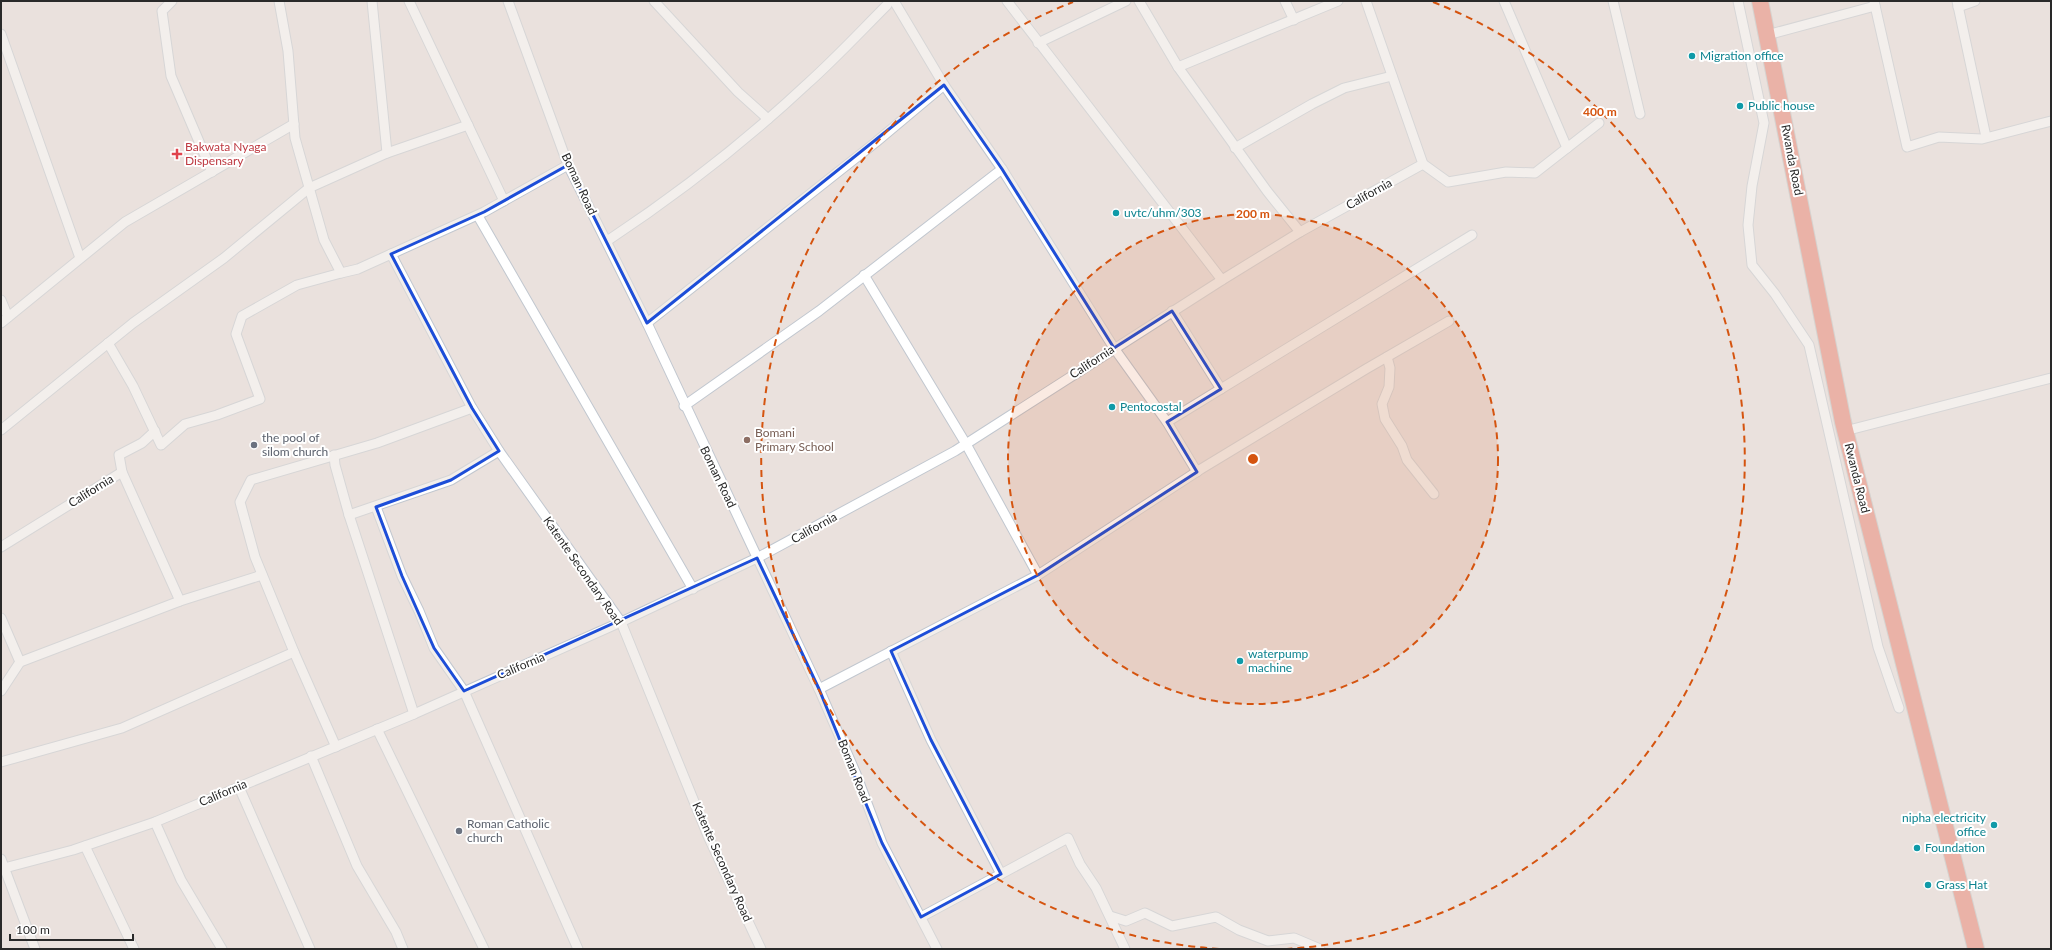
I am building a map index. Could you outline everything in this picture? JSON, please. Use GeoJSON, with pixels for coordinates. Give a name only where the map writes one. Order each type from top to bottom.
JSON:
{"type":"FeatureCollection","features":[{"type":"Feature","properties":{"kind":"highway","name":"Rwanda Road"},"geometry":{"type":"LineString","coordinates":[[1760,1],[1768,35],[1845,431],[1934,790],[1976,949]]}},
{"type":"Feature","properties":{"kind":"street"},"geometry":{"type":"LineString","coordinates":[[172,1],[162,11],[171,76],[212,172]]}},
{"type":"Feature","properties":{"kind":"street"},"geometry":{"type":"LineString","coordinates":[[279,1],[288,51],[295,138],[324,240],[341,273]]}},
{"type":"Feature","properties":{"kind":"street"},"geometry":{"type":"LineString","coordinates":[[372,1],[387,152]]}},
{"type":"Feature","properties":{"kind":"street"},"geometry":{"type":"LineString","coordinates":[[409,1],[504,201]]}},
{"type":"Feature","properties":{"kind":"street","name":"Boman Road"},"geometry":{"type":"LineString","coordinates":[[508,1],[568,165],[647,323],[684,406],[819,689],[856,774],[882,843],[937,949]]}},
{"type":"Feature","properties":{"kind":"street"},"geometry":{"type":"LineString","coordinates":[[654,1],[738,92],[768,119]]}},
{"type":"Feature","properties":{"kind":"street"},"geometry":{"type":"LineString","coordinates":[[607,241],[656,209],[738,145],[808,84],[887,5],[889,1]]}},
{"type":"Feature","properties":{"kind":"street"},"geometry":{"type":"LineString","coordinates":[[894,1],[944,85],[1002,169],[1114,348],[1167,422],[1197,472]]}},
{"type":"Feature","properties":{"kind":"street"},"geometry":{"type":"LineString","coordinates":[[1006,1],[1222,280]]}},
{"type":"Feature","properties":{"kind":"street"},"geometry":{"type":"LineString","coordinates":[[1038,43],[1126,1]]}},
{"type":"Feature","properties":{"kind":"street"},"geometry":{"type":"LineString","coordinates":[[1139,1],[1178,67],[1235,148],[1300,232]]}},
{"type":"Feature","properties":{"kind":"street"},"geometry":{"type":"LineString","coordinates":[[1285,1],[1294,20]]}},
{"type":"Feature","properties":{"kind":"street"},"geometry":{"type":"LineString","coordinates":[[1178,67],[1338,1]]}},
{"type":"Feature","properties":{"kind":"street"},"geometry":{"type":"LineString","coordinates":[[1366,1],[1423,164],[1448,182],[1473,179],[1506,172],[1535,173],[1599,123]]}},
{"type":"Feature","properties":{"kind":"street"},"geometry":{"type":"LineString","coordinates":[[1504,1],[1567,148]]}},
{"type":"Feature","properties":{"kind":"street"},"geometry":{"type":"LineString","coordinates":[[1613,1],[1640,114]]}},
{"type":"Feature","properties":{"kind":"street"},"geometry":{"type":"LineString","coordinates":[[1738,1],[1764,123],[1752,186],[1748,225],[1752,265],[1775,294],[1809,345],[1878,647],[1899,708]]}},
{"type":"Feature","properties":{"kind":"street"},"geometry":{"type":"LineString","coordinates":[[1975,1],[1958,4],[1986,137]]}},
{"type":"Feature","properties":{"kind":"street"},"geometry":{"type":"LineString","coordinates":[[1768,35],[1875,4],[1907,147],[1939,137],[1986,137],[2051,121]]}},
{"type":"Feature","properties":{"kind":"street"},"geometry":{"type":"LineString","coordinates":[[1,34],[80,258]]}},
{"type":"Feature","properties":{"kind":"street"},"geometry":{"type":"LineString","coordinates":[[1235,148],[1312,104],[1344,88],[1392,76]]}},
{"type":"Feature","properties":{"kind":"street"},"geometry":{"type":"LineString","coordinates":[[647,323],[810,195],[944,85]]}},
{"type":"Feature","properties":{"kind":"street"},"geometry":{"type":"LineString","coordinates":[[4,320],[125,222],[294,124]]}},
{"type":"Feature","properties":{"kind":"street"},"geometry":{"type":"LineString","coordinates":[[1,430],[108,343],[224,258],[309,188],[387,152],[468,125]]}},
{"type":"Feature","properties":{"kind":"street","name":"California"},"geometry":{"type":"LineString","coordinates":[[3,868],[84,846],[156,822],[414,714],[621,622],[757,558],[966,444],[1172,311],[1300,232],[1423,164]]}},
{"type":"Feature","properties":{"kind":"street"},"geometry":{"type":"LineString","coordinates":[[108,343],[133,386],[161,445],[185,424],[217,415],[260,399],[236,334],[242,316],[297,285],[358,269],[478,216],[568,165]]}},
{"type":"Feature","properties":{"kind":"street"},"geometry":{"type":"LineString","coordinates":[[684,406],[819,311],[1002,169]]}},
{"type":"Feature","properties":{"kind":"street"},"geometry":{"type":"LineString","coordinates":[[478,216],[693,589]]}},
{"type":"Feature","properties":{"kind":"street"},"geometry":{"type":"LineString","coordinates":[[1167,422],[1472,235]]}},
{"type":"Feature","properties":{"kind":"street","name":"Katente Secondary Road"},"geometry":{"type":"LineString","coordinates":[[391,254],[472,408],[499,451],[621,622],[708,836],[761,949]]}},
{"type":"Feature","properties":{"kind":"street"},"geometry":{"type":"LineString","coordinates":[[864,275],[966,444],[1038,575]]}},
{"type":"Feature","properties":{"kind":"street"},"geometry":{"type":"LineString","coordinates":[[1,300],[4,320]]}},
{"type":"Feature","properties":{"kind":"street"},"geometry":{"type":"LineString","coordinates":[[1172,311],[1221,389]]}},
{"type":"Feature","properties":{"kind":"street"},"geometry":{"type":"LineString","coordinates":[[819,689],[1038,575],[1197,472],[1448,321]]}},
{"type":"Feature","properties":{"kind":"street"},"geometry":{"type":"LineString","coordinates":[[1387,357],[1390,368],[1389,387],[1382,404],[1385,419],[1402,446],[1407,460],[1434,494]]}},
{"type":"Feature","properties":{"kind":"street"},"geometry":{"type":"LineString","coordinates":[[1845,431],[2051,378]]}},
{"type":"Feature","properties":{"kind":"street"},"geometry":{"type":"LineString","coordinates":[[336,747],[262,575],[255,557],[240,502],[250,480],[377,443],[472,408]]}},
{"type":"Feature","properties":{"kind":"street"},"geometry":{"type":"LineString","coordinates":[[122,472],[119,455],[142,443],[155,431]]}},
{"type":"Feature","properties":{"kind":"street"},"geometry":{"type":"LineString","coordinates":[[349,515],[451,480],[499,451]]}},
{"type":"Feature","properties":{"kind":"street"},"geometry":{"type":"LineString","coordinates":[[334,455],[335,465],[349,515],[414,714]]}},
{"type":"Feature","properties":{"kind":"street","name":"California"},"geometry":{"type":"LineString","coordinates":[[1,547],[122,472],[180,601]]}},
{"type":"Feature","properties":{"kind":"street"},"geometry":{"type":"LineString","coordinates":[[376,507],[402,576],[419,611],[434,648],[464,691],[578,949]]}},
{"type":"Feature","properties":{"kind":"street"},"geometry":{"type":"LineString","coordinates":[[1,691],[20,662],[180,601],[262,575]]}},
{"type":"Feature","properties":{"kind":"street"},"geometry":{"type":"LineString","coordinates":[[1,618],[20,662]]}},
{"type":"Feature","properties":{"kind":"street"},"geometry":{"type":"LineString","coordinates":[[891,651],[931,740],[1001,874]]}},
{"type":"Feature","properties":{"kind":"street"},"geometry":{"type":"LineString","coordinates":[[1,762],[122,728],[294,652]]}},
{"type":"Feature","properties":{"kind":"street"},"geometry":{"type":"LineString","coordinates":[[378,729],[484,949]]}},
{"type":"Feature","properties":{"kind":"street"},"geometry":{"type":"LineString","coordinates":[[311,756],[357,866],[396,932],[403,949]]}},
{"type":"Feature","properties":{"kind":"street"},"geometry":{"type":"LineString","coordinates":[[239,786],[310,949]]}},
{"type":"Feature","properties":{"kind":"street"},"geometry":{"type":"LineString","coordinates":[[156,822],[181,880],[222,949]]}},
{"type":"Feature","properties":{"kind":"street"},"geometry":{"type":"LineString","coordinates":[[921,917],[1068,838],[1110,916],[1125,949]]}},
{"type":"Feature","properties":{"kind":"street"},"geometry":{"type":"LineString","coordinates":[[84,846],[134,949]]}},
{"type":"Feature","properties":{"kind":"street"},"geometry":{"type":"LineString","coordinates":[[1,858],[3,868],[35,949]]}},
{"type":"Feature","properties":{"kind":"street"},"geometry":{"type":"LineString","coordinates":[[1110,916],[1126,921],[1145,913],[1172,926],[1216,916],[1239,930],[1268,941],[1294,938],[1320,949]]}},
{"type":"Feature","properties":{"kind":"highlighted area"},"geometry":{"type":"Polygon","coordinates":[[[944,85],[1002,169],[1114,348],[1172,311],[1221,389],[1167,422],[1197,472],[1038,575],[891,651],[931,740],[1001,874],[921,917],[882,843],[819,689],[757,558],[464,691],[434,648],[402,576],[376,507],[451,480],[499,451],[472,408],[391,254],[484,212],[568,165],[647,323],[944,85]]]}},
{"type":"Feature","properties":{"kind":"place","name":"Migration office"},"geometry":{"type":"Point","coordinates":[1692,56]}},
{"type":"Feature","properties":{"kind":"place","name":"Public house"},"geometry":{"type":"Point","coordinates":[1740,106]}},
{"type":"Feature","properties":{"kind":"place","name":"Bakwata Nyaga Dispensary"},"geometry":{"type":"Point","coordinates":[177,154]}},
{"type":"Feature","properties":{"kind":"place","name":"uvtc/uhm/303"},"geometry":{"type":"Point","coordinates":[1116,213]}},
{"type":"Feature","properties":{"kind":"place","name":"Pentocostal"},"geometry":{"type":"Point","coordinates":[1112,407]}},
{"type":"Feature","properties":{"kind":"place","name":"Bomani Primary School"},"geometry":{"type":"Point","coordinates":[747,440]}},
{"type":"Feature","properties":{"kind":"place","name":"the pool of silom church"},"geometry":{"type":"Point","coordinates":[254,445]}},
{"type":"Feature","properties":{"kind":"place","name":"waterpump machine"},"geometry":{"type":"Point","coordinates":[1240,661]}},
{"type":"Feature","properties":{"kind":"place","name":"nipha electricity office"},"geometry":{"type":"Point","coordinates":[1994,825]}},
{"type":"Feature","properties":{"kind":"place","name":"Roman Catholic church"},"geometry":{"type":"Point","coordinates":[459,831]}},
{"type":"Feature","properties":{"kind":"place","name":"Foundation"},"geometry":{"type":"Point","coordinates":[1917,848]}},
{"type":"Feature","properties":{"kind":"place","name":"Grass Hat"},"geometry":{"type":"Point","coordinates":[1928,885]}}]}
